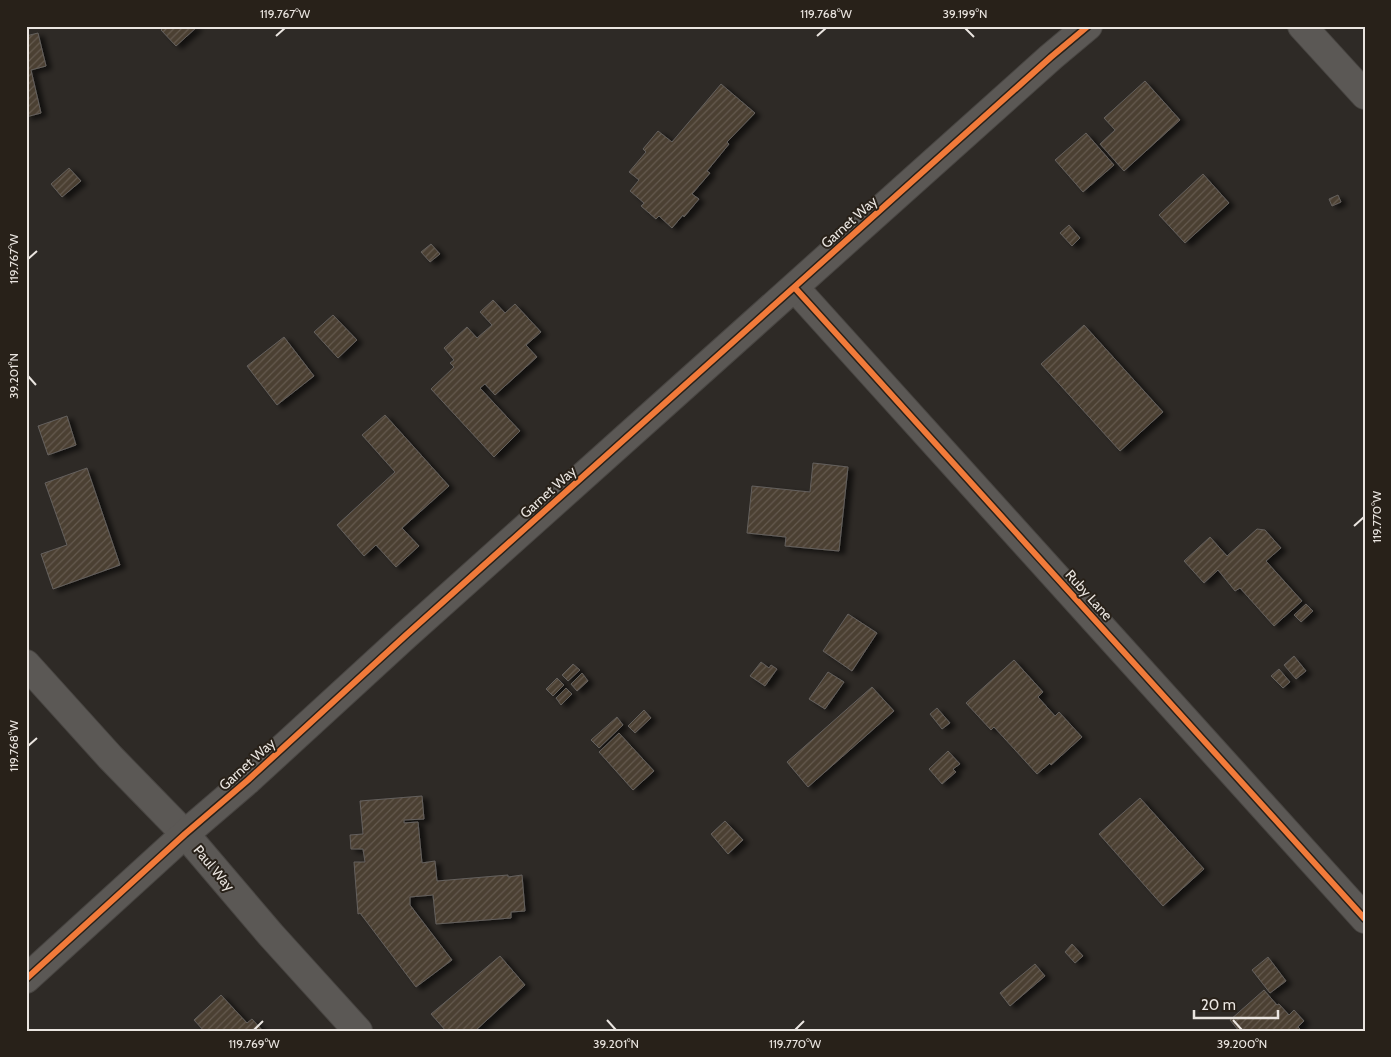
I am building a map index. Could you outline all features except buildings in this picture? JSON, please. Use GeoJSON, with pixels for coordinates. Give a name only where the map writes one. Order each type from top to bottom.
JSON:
{"type":"FeatureCollection","features":[{"type":"Feature","properties":{"kind":"street","name":"Garnet Way"},"geometry":{"type":"LineString","coordinates":[[26,979],[405,636],[1051,57],[1088,26]]}},
{"type":"Feature","properties":{"kind":"street"},"geometry":{"type":"LineString","coordinates":[[1302,26],[1365,96]]}},
{"type":"Feature","properties":{"kind":"street","name":"Ruby Lane"},"geometry":{"type":"LineString","coordinates":[[795,288],[1365,919]]}},
{"type":"Feature","properties":{"kind":"street","name":"Paul Way"},"geometry":{"type":"LineString","coordinates":[[26,664],[185,834],[270,935],[358,1031]]}},
{"type":"Feature","properties":{"kind":"cycle path"},"geometry":{"type":"LineString","coordinates":[[26,979],[405,636],[1051,57],[1088,26]]}},
{"type":"Feature","properties":{"kind":"cycle path"},"geometry":{"type":"LineString","coordinates":[[795,288],[1365,919]]}}]}
